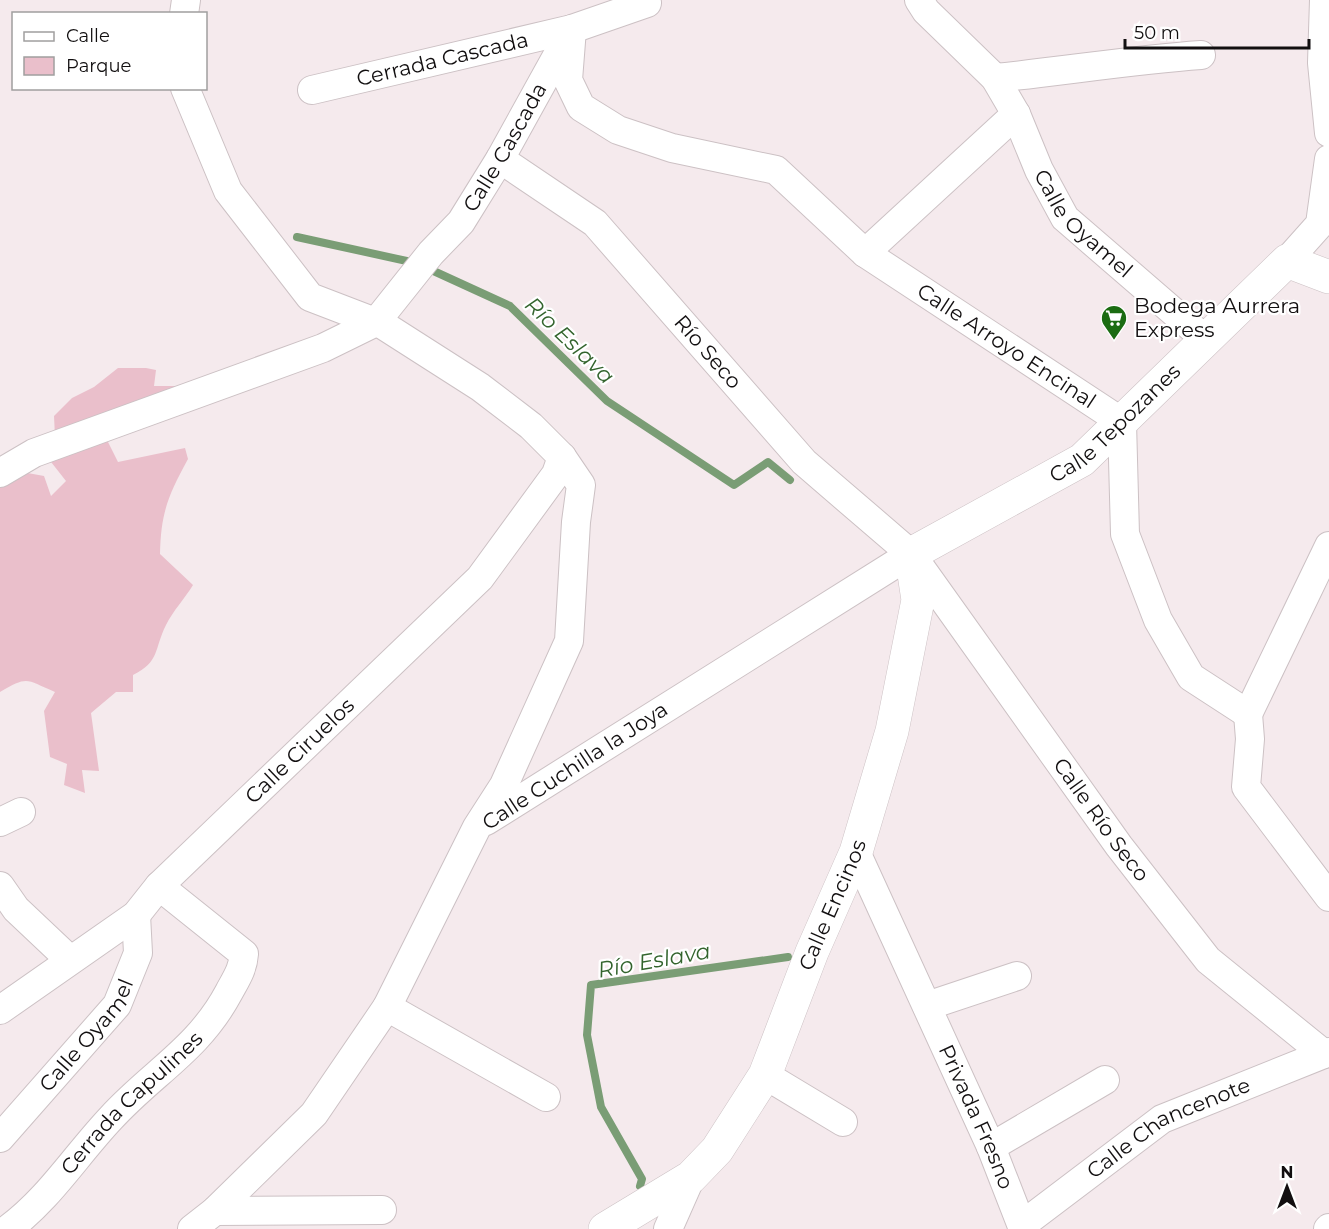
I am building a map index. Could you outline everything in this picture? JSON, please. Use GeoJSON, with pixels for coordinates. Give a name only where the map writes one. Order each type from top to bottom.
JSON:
{"type":"FeatureCollection","features":[{"type":"Feature","properties":{"kind":"street"},"geometry":{"type":"LineString","coordinates":[[572,29],[647,3],[646,0]]}},
{"type":"Feature","properties":{"kind":"street","name":"Calle Oyamel"},"geometry":{"type":"LineString","coordinates":[[919,0],[926,11],[994,78],[1016,114],[1039,170],[1065,218],[1205,339]]}},
{"type":"Feature","properties":{"kind":"street"},"geometry":{"type":"LineString","coordinates":[[1324,0],[1322,63],[1329,133]]}},
{"type":"Feature","properties":{"kind":"street","name":"Cerrada Cascada"},"geometry":{"type":"LineString","coordinates":[[312,90],[572,29]]}},
{"type":"Feature","properties":{"kind":"street","name":"Calle Cascada"},"geometry":{"type":"LineString","coordinates":[[376,322],[423,263],[461,222],[500,159],[572,29]]}},
{"type":"Feature","properties":{"kind":"street","name":"Calle Arroyo Encinal"},"geometry":{"type":"LineString","coordinates":[[572,29],[568,80],[581,107],[618,130],[661,144],[776,170],[865,254],[1122,422]]}},
{"type":"Feature","properties":{"kind":"street"},"geometry":{"type":"LineString","coordinates":[[994,78],[1097,68],[1144,59],[1201,55]]}},
{"type":"Feature","properties":{"kind":"street"},"geometry":{"type":"LineString","coordinates":[[186,90],[228,191],[310,297],[376,322],[480,387],[531,426],[562,457],[581,485],[576,522],[569,641],[504,785],[477,827]]}},
{"type":"Feature","properties":{"kind":"street"},"geometry":{"type":"LineString","coordinates":[[865,254],[1016,114]]}},
{"type":"Feature","properties":{"kind":"street","name":"Río Seco"},"geometry":{"type":"LineString","coordinates":[[500,159],[595,223],[804,462],[911,554]]}},
{"type":"Feature","properties":{"kind":"street","name":"Calle Tepozanes"},"geometry":{"type":"LineString","coordinates":[[911,554],[1082,460],[1287,261],[1320,224],[1329,159]]}},
{"type":"Feature","properties":{"kind":"street"},"geometry":{"type":"LineString","coordinates":[[1287,261],[1329,277]]}},
{"type":"Feature","properties":{"kind":"street"},"geometry":{"type":"LineString","coordinates":[[0,473],[34,453],[323,348],[376,322]]}},
{"type":"Feature","properties":{"kind":"street"},"geometry":{"type":"LineString","coordinates":[[1122,422],[1125,534],[1158,620],[1191,677],[1248,714]]}},
{"type":"Feature","properties":{"kind":"street","name":"Calle Ciruelos"},"geometry":{"type":"LineString","coordinates":[[0,1010],[136,915],[159,886],[480,578],[556,474],[562,457]]}},
{"type":"Feature","properties":{"kind":"street"},"geometry":{"type":"LineString","coordinates":[[1329,546],[1248,714],[1250,739],[1246,787],[1329,897]]}},
{"type":"Feature","properties":{"kind":"street","name":"Calle Cuchilla la Joya"},"geometry":{"type":"LineString","coordinates":[[192,1229],[215,1211],[314,1114],[387,1007],[477,827],[911,554]]}},
{"type":"Feature","properties":{"kind":"street","name":"Calle Encinos"},"geometry":{"type":"LineString","coordinates":[[668,1229],[691,1177],[717,1150],[765,1075],[812,952],[856,852],[892,731],[908,662],[918,600],[911,554]]}},
{"type":"Feature","properties":{"kind":"street","name":"Calle Río Seco"},"geometry":{"type":"LineString","coordinates":[[911,554],[1119,846],[1208,960],[1326,1053]]}},
{"type":"Feature","properties":{"kind":"street","name":"Privada Fresno"},"geometry":{"type":"LineString","coordinates":[[856,852],[991,1147],[1023,1227]]}},
{"type":"Feature","properties":{"kind":"street"},"geometry":{"type":"LineString","coordinates":[[0,886],[16,909],[70,960]]}},
{"type":"Feature","properties":{"kind":"street","name":"Cerrada Capulines"},"geometry":{"type":"LineString","coordinates":[[8,1229],[30,1213],[113,1116],[191,1047],[219,1011],[244,966],[244,954],[159,886]]}},
{"type":"Feature","properties":{"kind":"street","name":"Calle Oyamel"},"geometry":{"type":"LineString","coordinates":[[0,1138],[117,1005],[138,953],[136,915]]}},
{"type":"Feature","properties":{"kind":"street"},"geometry":{"type":"LineString","coordinates":[[927,1006],[1017,976]]}},
{"type":"Feature","properties":{"kind":"street"},"geometry":{"type":"LineString","coordinates":[[387,1007],[546,1097]]}},
{"type":"Feature","properties":{"kind":"street","name":"Calle Chancenote"},"geometry":{"type":"LineString","coordinates":[[1023,1227],[1162,1119],[1326,1053]]}},
{"type":"Feature","properties":{"kind":"street"},"geometry":{"type":"LineString","coordinates":[[765,1075],[843,1122]]}},
{"type":"Feature","properties":{"kind":"street"},"geometry":{"type":"LineString","coordinates":[[991,1147],[1105,1080]]}},
{"type":"Feature","properties":{"kind":"street"},"geometry":{"type":"LineString","coordinates":[[605,1229],[691,1177]]}},
{"type":"Feature","properties":{"kind":"street"},"geometry":{"type":"LineString","coordinates":[[215,1211],[382,1210]]}},
{"type":"Feature","properties":{"kind":"green space"},"geometry":{"type":"Polygon","coordinates":[[[118,368],[156,370],[154,386],[178,386],[107,440],[118,462],[185,448],[188,459],[175,484],[164,515],[160,554],[193,585],[169,620],[152,660],[133,675],[133,692],[116,692],[91,713],[99,771],[82,770],[85,793],[64,785],[67,764],[50,757],[44,711],[55,692],[32,682],[22,681],[0,692],[0,468],[44,476],[51,496],[66,481],[44,453],[55,437],[54,416],[72,398],[94,387],[118,368]]]}},
{"type":"Feature","properties":{"kind":"waterway","name":"Río Eslava"},"geometry":{"type":"LineString","coordinates":[[297,237],[416,263]]}},
{"type":"Feature","properties":{"kind":"waterway","name":"Río Eslava"},"geometry":{"type":"LineString","coordinates":[[427,268],[510,306],[607,401],[734,485],[768,462],[790,480]]}},
{"type":"Feature","properties":{"kind":"waterway","name":"Río Eslava"},"geometry":{"type":"LineString","coordinates":[[640,1186],[642,1179],[601,1107],[587,1035],[591,985],[788,957]]}},
{"type":"Feature","properties":{"kind":"place","name":"Bodega Aurrera Express"},"geometry":{"type":"Point","coordinates":[1114,341]}}]}
